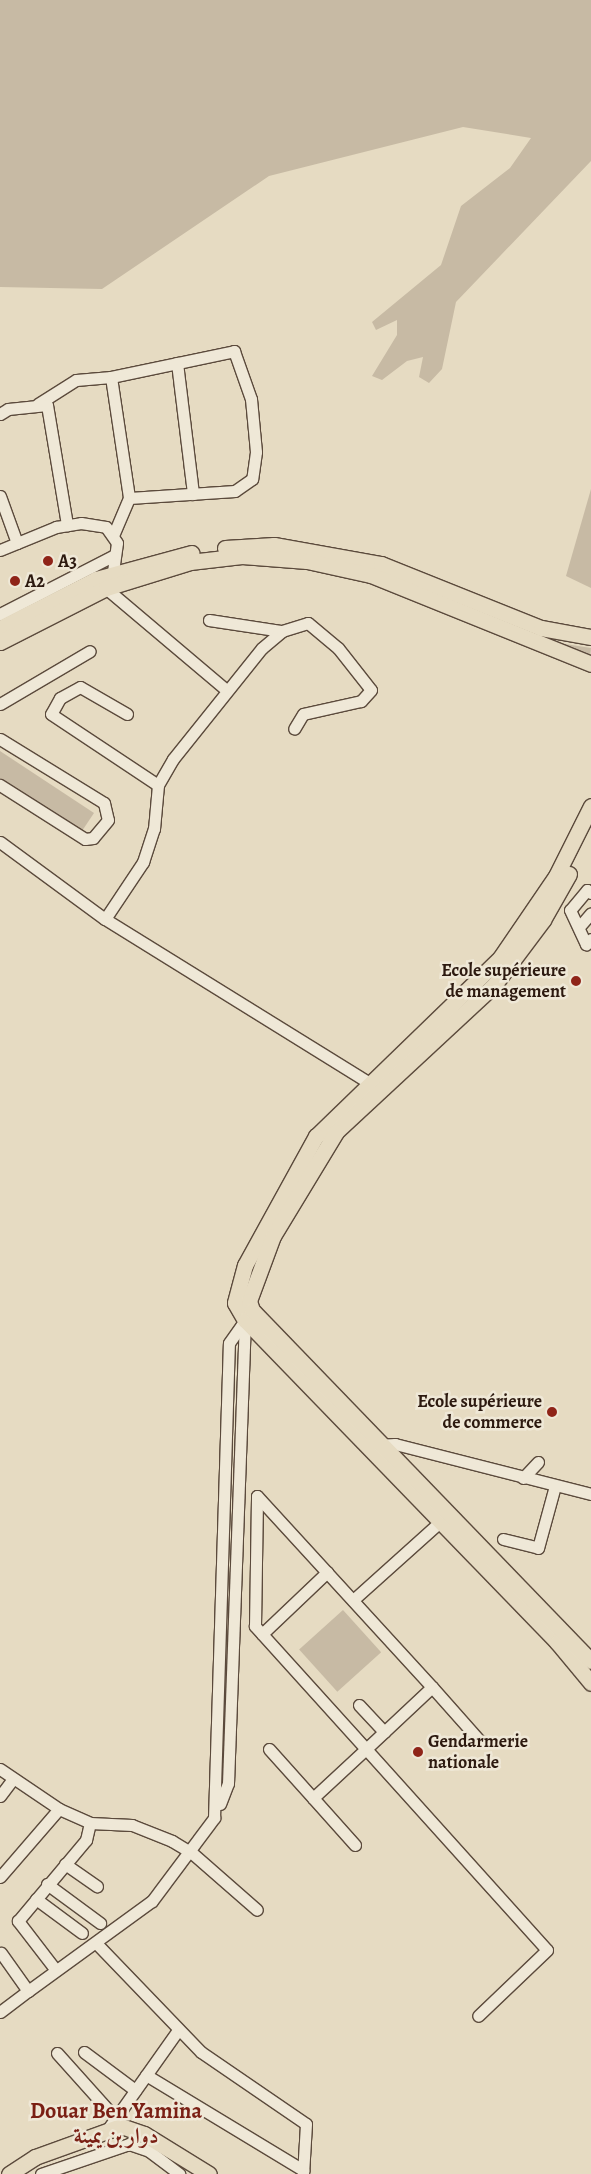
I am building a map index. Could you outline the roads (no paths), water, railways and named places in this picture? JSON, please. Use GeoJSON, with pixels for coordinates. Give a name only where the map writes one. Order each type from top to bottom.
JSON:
{"type":"FeatureCollection","features":[{"type":"Feature","properties":{"kind":"main road"},"geometry":{"type":"LineString","coordinates":[[0,642],[101,584],[113,573],[202,551],[250,545],[297,548],[381,564],[541,628],[591,637]]}},
{"type":"Feature","properties":{"kind":"main road"},"geometry":{"type":"LineString","coordinates":[[0,628],[101,584],[190,562],[242,556],[307,560],[408,588],[591,664]]}},
{"type":"Feature","properties":{"kind":"main road"},"geometry":{"type":"LineString","coordinates":[[249,1315],[254,1286],[273,1236],[318,1156],[374,1086],[500,958],[552,884],[591,806]]}},
{"type":"Feature","properties":{"kind":"main road"},"geometry":{"type":"LineString","coordinates":[[374,1086],[495,984],[559,893],[591,830]]}},
{"type":"Feature","properties":{"kind":"main road"},"geometry":{"type":"LineString","coordinates":[[249,1315],[384,1444],[591,1661]]}},
{"type":"Feature","properties":{"kind":"main road"},"geometry":{"type":"LineString","coordinates":[[249,1315],[368,1446],[441,1521],[591,1683]]}},
{"type":"Feature","properties":{"kind":"main road"},"geometry":{"type":"LineString","coordinates":[[9,2174],[35,2157],[115,2124],[144,2134],[209,2174]]}},
{"type":"Feature","properties":{"kind":"street"},"geometry":{"type":"LineString","coordinates":[[0,414],[38,404],[76,380],[111,377],[234,351],[251,399],[256,452],[252,479],[235,492],[129,498]]}},
{"type":"Feature","properties":{"kind":"street"},"geometry":{"type":"LineString","coordinates":[[177,363],[192,494]]}},
{"type":"Feature","properties":{"kind":"street"},"geometry":{"type":"LineString","coordinates":[[111,377],[129,498],[114,534],[113,573]]}},
{"type":"Feature","properties":{"kind":"street"},"geometry":{"type":"LineString","coordinates":[[38,404],[46,405],[51,421],[67,525]]}},
{"type":"Feature","properties":{"kind":"street"},"geometry":{"type":"LineString","coordinates":[[0,496],[17,543]]}},
{"type":"Feature","properties":{"kind":"street"},"geometry":{"type":"LineString","coordinates":[[0,550],[67,525],[106,527],[114,534]]}},
{"type":"Feature","properties":{"kind":"street"},"geometry":{"type":"LineString","coordinates":[[0,614],[113,556]]}},
{"type":"Feature","properties":{"kind":"street"},"geometry":{"type":"LineString","coordinates":[[101,584],[225,689]]}},
{"type":"Feature","properties":{"kind":"street"},"geometry":{"type":"LineString","coordinates":[[209,620],[282,631],[311,624],[338,648],[371,690],[361,701],[303,714],[294,729]]}},
{"type":"Feature","properties":{"kind":"street"},"geometry":{"type":"LineString","coordinates":[[105,919],[130,887],[143,862],[154,829],[158,785],[225,689],[282,631]]}},
{"type":"Feature","properties":{"kind":"street"},"geometry":{"type":"LineString","coordinates":[[0,704],[90,651]]}},
{"type":"Feature","properties":{"kind":"street"},"geometry":{"type":"LineString","coordinates":[[127,714],[80,687],[60,698],[51,714],[158,785]]}},
{"type":"Feature","properties":{"kind":"street"},"geometry":{"type":"LineString","coordinates":[[0,739],[104,804],[108,820],[93,838],[85,839],[0,785]]}},
{"type":"Feature","properties":{"kind":"street"},"geometry":{"type":"LineString","coordinates":[[0,842],[105,919],[374,1086]]}},
{"type":"Feature","properties":{"kind":"street"},"geometry":{"type":"LineString","coordinates":[[591,893],[587,890],[570,910],[580,927],[586,944],[591,939]]}},
{"type":"Feature","properties":{"kind":"street"},"geometry":{"type":"LineString","coordinates":[[559,893],[578,901]]}},
{"type":"Feature","properties":{"kind":"street"},"geometry":{"type":"LineString","coordinates":[[580,927],[591,913]]}},
{"type":"Feature","properties":{"kind":"street"},"geometry":{"type":"LineString","coordinates":[[0,2012],[56,1969],[96,1943],[152,1901],[192,1853],[214,1818],[223,1783],[229,1342],[249,1315]]}},
{"type":"Feature","properties":{"kind":"street"},"geometry":{"type":"LineString","coordinates":[[368,1446],[384,1444],[591,1494]]}},
{"type":"Feature","properties":{"kind":"street"},"geometry":{"type":"LineString","coordinates":[[523,1478],[538,1462]]}},
{"type":"Feature","properties":{"kind":"street"},"geometry":{"type":"LineString","coordinates":[[503,1539],[538,1548],[555,1486]]}},
{"type":"Feature","properties":{"kind":"street"},"geometry":{"type":"LineString","coordinates":[[478,2016],[547,1950],[256,1626],[257,1496],[480,1741]]}},
{"type":"Feature","properties":{"kind":"street"},"geometry":{"type":"LineString","coordinates":[[353,1600],[416,1549],[441,1521]]}},
{"type":"Feature","properties":{"kind":"street"},"geometry":{"type":"LineString","coordinates":[[262,1634],[327,1572]]}},
{"type":"Feature","properties":{"kind":"street"},"geometry":{"type":"LineString","coordinates":[[313,1798],[432,1687]]}},
{"type":"Feature","properties":{"kind":"street"},"geometry":{"type":"LineString","coordinates":[[359,1705],[384,1732]]}},
{"type":"Feature","properties":{"kind":"street"},"geometry":{"type":"LineString","coordinates":[[269,1749],[355,1845]]}},
{"type":"Feature","properties":{"kind":"street"},"geometry":{"type":"LineString","coordinates":[[0,1770],[59,1809],[90,1823],[132,1825],[192,1853],[257,1910]]}},
{"type":"Feature","properties":{"kind":"street"},"geometry":{"type":"LineString","coordinates":[[0,1796],[13,1779]]}},
{"type":"Feature","properties":{"kind":"street"},"geometry":{"type":"LineString","coordinates":[[0,1877],[59,1809]]}},
{"type":"Feature","properties":{"kind":"street"},"geometry":{"type":"LineString","coordinates":[[56,1969],[18,1921],[90,1834],[90,1823]]}},
{"type":"Feature","properties":{"kind":"street"},"geometry":{"type":"LineString","coordinates":[[65,1864],[97,1886]]}},
{"type":"Feature","properties":{"kind":"street"},"geometry":{"type":"LineString","coordinates":[[47,1884],[100,1923]]}},
{"type":"Feature","properties":{"kind":"street"},"geometry":{"type":"LineString","coordinates":[[36,1899],[82,1933]]}},
{"type":"Feature","properties":{"kind":"street"},"geometry":{"type":"LineString","coordinates":[[96,1943],[178,2030],[208,2058],[306,2124],[303,2172],[146,2075]]}},
{"type":"Feature","properties":{"kind":"street"},"geometry":{"type":"LineString","coordinates":[[1,1953],[28,1991]]}},
{"type":"Feature","properties":{"kind":"street"},"geometry":{"type":"LineString","coordinates":[[58,2053],[115,2124],[135,2090],[178,2030]]}},
{"type":"Feature","properties":{"kind":"street"},"geometry":{"type":"LineString","coordinates":[[84,2052],[135,2090]]}},
{"type":"Feature","properties":{"kind":"street"},"geometry":{"type":"LineString","coordinates":[[42,2174],[129,2144],[149,2152],[179,2174]]}},
{"type":"Feature","properties":{"kind":"place","name":"A3"},"geometry":{"type":"Point","coordinates":[48,561]}},
{"type":"Feature","properties":{"kind":"place","name":"A2"},"geometry":{"type":"Point","coordinates":[15,581]}},
{"type":"Feature","properties":{"kind":"place","name":"Ecole supérieure de management"},"geometry":{"type":"Point","coordinates":[576,981]}},
{"type":"Feature","properties":{"kind":"place","name":"Ecole supérieure de commerce"},"geometry":{"type":"Point","coordinates":[552,1412]}},
{"type":"Feature","properties":{"kind":"place","name":"Gendarmerie nationale"},"geometry":{"type":"Point","coordinates":[418,1752]}},
{"type":"Feature","properties":{"kind":"district","name":"Douar Ben Yamina دوار بن يمينة"},"geometry":{"type":"Point","coordinates":[116,2124]}}]}
